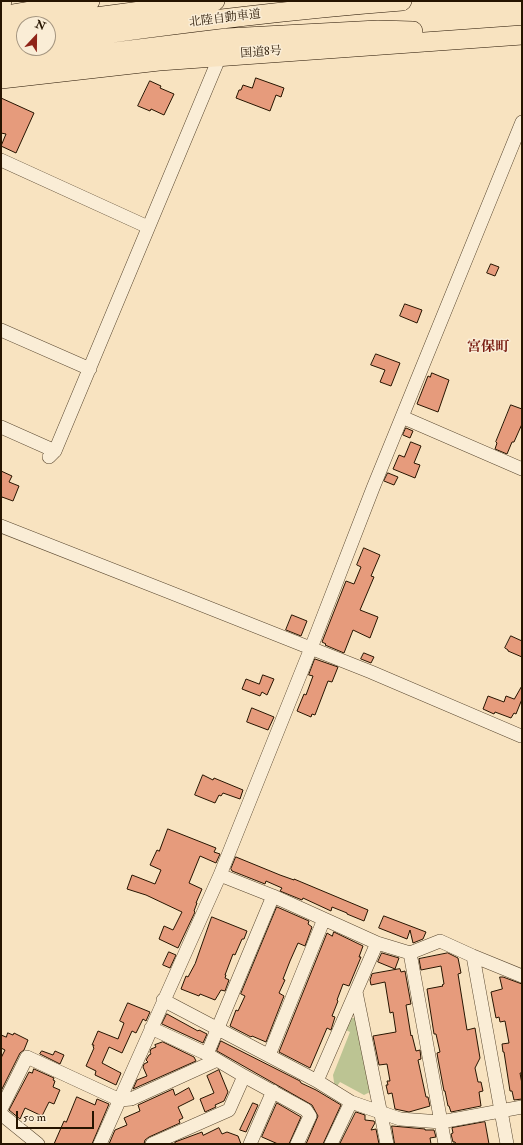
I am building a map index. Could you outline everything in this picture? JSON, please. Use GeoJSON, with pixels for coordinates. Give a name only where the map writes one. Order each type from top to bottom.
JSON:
{"type":"FeatureCollection","features":[{"type":"Feature","properties":{"kind":"highway"},"geometry":{"type":"LineString","coordinates":[[1,16],[90,1]]}},
{"type":"Feature","properties":{"kind":"highway","name":"北陸自動車道"},"geometry":{"type":"LineString","coordinates":[[56,22],[216,1]]}},
{"type":"Feature","properties":{"kind":"highway","name":"北陸自動車道"},"geometry":{"type":"LineString","coordinates":[[56,41],[236,17],[402,1]]}},
{"type":"Feature","properties":{"kind":"highway"},"geometry":{"type":"LineString","coordinates":[[1,30],[16,28]]}},
{"type":"Feature","properties":{"kind":"highway"},"geometry":{"type":"LineString","coordinates":[[1,66],[227,38],[378,30],[522,32]]}},
{"type":"Feature","properties":{"kind":"highway","name":"国道8号"},"geometry":{"type":"LineString","coordinates":[[1,79],[159,61],[522,35]]}},
{"type":"Feature","properties":{"kind":"highway"},"geometry":{"type":"LineString","coordinates":[[1,49],[16,46]]}},
{"type":"Feature","properties":{"kind":"street"},"geometry":{"type":"LineString","coordinates":[[1,427],[52,454],[90,369],[220,56]]}},
{"type":"Feature","properties":{"kind":"street"},"geometry":{"type":"LineString","coordinates":[[100,1144],[220,875],[402,417],[522,122]]}},
{"type":"Feature","properties":{"kind":"street"},"geometry":{"type":"LineString","coordinates":[[1,160],[148,227]]}},
{"type":"Feature","properties":{"kind":"street"},"geometry":{"type":"LineString","coordinates":[[1,330],[90,369]]}},
{"type":"Feature","properties":{"kind":"street"},"geometry":{"type":"LineString","coordinates":[[402,417],[522,469]]}},
{"type":"Feature","properties":{"kind":"street"},"geometry":{"type":"LineString","coordinates":[[1,526],[371,672],[521,736]]}},
{"type":"Feature","properties":{"kind":"street"},"geometry":{"type":"LineString","coordinates":[[220,875],[273,896],[377,943],[410,954],[440,941],[522,976]]}},
{"type":"Feature","properties":{"kind":"street"},"geometry":{"type":"LineString","coordinates":[[212,1057],[218,1028],[273,896]]}},
{"type":"Feature","properties":{"kind":"street"},"geometry":{"type":"LineString","coordinates":[[269,1055],[324,919]]}},
{"type":"Feature","properties":{"kind":"street"},"geometry":{"type":"LineString","coordinates":[[317,1081],[377,943]]}},
{"type":"Feature","properties":{"kind":"street"},"geometry":{"type":"LineString","coordinates":[[410,954],[445,1144]]}},
{"type":"Feature","properties":{"kind":"street"},"geometry":{"type":"LineString","coordinates":[[473,956],[507,1144]]}},
{"type":"Feature","properties":{"kind":"street"},"geometry":{"type":"LineString","coordinates":[[356,992],[386,1144]]}},
{"type":"Feature","properties":{"kind":"street"},"geometry":{"type":"LineString","coordinates":[[163,1000],[317,1081],[351,1102],[400,1119],[441,1122],[522,1107]]}},
{"type":"Feature","properties":{"kind":"street"},"geometry":{"type":"LineString","coordinates":[[151,1028],[212,1057],[306,1110],[310,1116],[297,1144]]}},
{"type":"Feature","properties":{"kind":"street"},"geometry":{"type":"LineString","coordinates":[[1,1109],[27,1057],[120,1100],[131,1099],[212,1057]]}},
{"type":"Feature","properties":{"kind":"street"},"geometry":{"type":"LineString","coordinates":[[152,1144],[229,1110],[244,1076]]}},
{"type":"Feature","properties":{"kind":"street"},"geometry":{"type":"LineString","coordinates":[[250,1144],[273,1091]]}},
{"type":"Feature","properties":{"kind":"street"},"geometry":{"type":"LineString","coordinates":[[331,1144],[351,1102]]}},
{"type":"Feature","properties":{"kind":"street"},"geometry":{"type":"LineString","coordinates":[[1,1114],[38,1144]]}},
{"type":"Feature","properties":{"kind":"green space"},"geometry":{"type":"Polygon","coordinates":[[[351,1018],[355,1018],[370,1092],[364,1095],[340,1082],[335,1089],[333,1075],[350,1032],[344,1029],[351,1018]]]}},
{"type":"Feature","properties":{"kind":"building"},"geometry":{"type":"Polygon","coordinates":[[[256,78],[284,88],[281,97],[276,95],[270,111],[236,98],[243,85],[252,88],[256,78]]]}},
{"type":"Feature","properties":{"kind":"building"},"geometry":{"type":"Polygon","coordinates":[[[150,81],[161,86],[160,88],[174,94],[164,115],[151,109],[150,111],[138,106],[150,81]]]}},
{"type":"Feature","properties":{"kind":"building"},"geometry":{"type":"Polygon","coordinates":[[[1,98],[34,113],[16,153],[1,146],[6,134],[1,133],[1,98]]]}},
{"type":"Feature","properties":{"kind":"building"},"geometry":{"type":"Polygon","coordinates":[[[491,264],[499,267],[495,276],[487,273],[491,264]]]}},
{"type":"Feature","properties":{"kind":"building"},"geometry":{"type":"Polygon","coordinates":[[[405,304],[422,310],[417,323],[400,316],[405,304]]]}},
{"type":"Feature","properties":{"kind":"building"},"geometry":{"type":"Polygon","coordinates":[[[376,354],[400,363],[391,386],[380,382],[385,370],[371,365],[376,354]]]}},
{"type":"Feature","properties":{"kind":"building"},"geometry":{"type":"Polygon","coordinates":[[[432,373],[449,380],[438,412],[417,404],[428,376],[430,377],[432,373]]]}},
{"type":"Feature","properties":{"kind":"building"},"geometry":{"type":"Polygon","coordinates":[[[511,405],[522,409],[522,424],[507,454],[495,449],[496,442],[511,405]]]}},
{"type":"Feature","properties":{"kind":"building"},"geometry":{"type":"Polygon","coordinates":[[[406,428],[413,431],[410,438],[403,435],[406,428]]]}},
{"type":"Feature","properties":{"kind":"building"},"geometry":{"type":"Polygon","coordinates":[[[411,442],[421,446],[414,463],[420,465],[415,478],[393,469],[399,455],[404,457],[411,442]]]}},
{"type":"Feature","properties":{"kind":"building"},"geometry":{"type":"Polygon","coordinates":[[[1,471],[12,476],[9,482],[19,486],[13,501],[2,497],[1,500],[1,471]]]}},
{"type":"Feature","properties":{"kind":"building"},"geometry":{"type":"Polygon","coordinates":[[[388,473],[398,477],[394,485],[384,481],[388,473]]]}},
{"type":"Feature","properties":{"kind":"building"},"geometry":{"type":"Polygon","coordinates":[[[364,548],[380,555],[371,576],[374,577],[360,610],[378,617],[370,638],[353,630],[344,653],[325,645],[326,644],[322,642],[346,581],[354,584],[361,567],[357,565],[364,548]]]}},
{"type":"Feature","properties":{"kind":"building"},"geometry":{"type":"Polygon","coordinates":[[[292,615],[307,621],[301,636],[286,630],[292,615]]]}},
{"type":"Feature","properties":{"kind":"building"},"geometry":{"type":"Polygon","coordinates":[[[511,636],[522,641],[522,657],[508,651],[505,648],[511,636]]]}},
{"type":"Feature","properties":{"kind":"building"},"geometry":{"type":"Polygon","coordinates":[[[364,653],[374,657],[371,663],[361,659],[364,653]]]}},
{"type":"Feature","properties":{"kind":"building"},"geometry":{"type":"Polygon","coordinates":[[[315,659],[338,667],[332,682],[328,681],[315,715],[312,714],[311,717],[297,711],[304,694],[306,695],[313,676],[309,675],[315,659]]]}},
{"type":"Feature","properties":{"kind":"building"},"geometry":{"type":"Polygon","coordinates":[[[263,675],[274,679],[267,695],[262,692],[260,696],[242,689],[246,679],[259,684],[263,675]]]}},
{"type":"Feature","properties":{"kind":"building"},"geometry":{"type":"Polygon","coordinates":[[[522,686],[522,699],[516,714],[514,713],[511,718],[495,712],[494,714],[483,709],[488,696],[504,702],[506,696],[514,699],[522,686]]]}},
{"type":"Feature","properties":{"kind":"building"},"geometry":{"type":"Polygon","coordinates":[[[252,708],[274,717],[268,730],[247,722],[252,708]]]}},
{"type":"Feature","properties":{"kind":"building"},"geometry":{"type":"Polygon","coordinates":[[[203,775],[243,790],[240,799],[223,793],[221,796],[219,795],[215,803],[195,795],[203,775]]]}},
{"type":"Feature","properties":{"kind":"building"},"geometry":{"type":"Polygon","coordinates":[[[168,829],[216,848],[214,852],[220,854],[216,863],[200,856],[189,883],[202,889],[196,903],[195,912],[178,948],[159,939],[164,926],[173,930],[182,912],[146,895],[127,889],[132,875],[155,884],[161,870],[150,865],[157,850],[159,851],[168,829]]]}},
{"type":"Feature","properties":{"kind":"building"},"geometry":{"type":"Polygon","coordinates":[[[236,857],[368,910],[364,921],[332,907],[331,911],[303,898],[302,900],[280,891],[282,888],[266,881],[265,884],[232,871],[231,869],[236,857]]]}},
{"type":"Feature","properties":{"kind":"building"},"geometry":{"type":"Polygon","coordinates":[[[277,907],[309,921],[308,924],[312,927],[305,946],[298,943],[290,961],[283,979],[285,980],[279,993],[284,996],[266,1042],[252,1036],[251,1037],[230,1026],[236,1010],[238,1011],[245,996],[241,994],[277,907]]]}},
{"type":"Feature","properties":{"kind":"building"},"geometry":{"type":"Polygon","coordinates":[[[384,916],[426,932],[423,939],[413,943],[410,930],[407,939],[379,928],[384,916]]]}},
{"type":"Feature","properties":{"kind":"building"},"geometry":{"type":"Polygon","coordinates":[[[212,917],[247,931],[235,955],[233,954],[225,975],[225,978],[229,980],[225,991],[221,990],[215,1000],[181,989],[186,976],[188,977],[195,964],[212,917]]]}},
{"type":"Feature","properties":{"kind":"building"},"geometry":{"type":"Polygon","coordinates":[[[334,932],[363,946],[359,957],[361,957],[349,986],[343,984],[332,1016],[335,1017],[331,1030],[327,1028],[310,1068],[279,1052],[327,933],[332,936],[334,932]]]}},
{"type":"Feature","properties":{"kind":"building"},"geometry":{"type":"Polygon","coordinates":[[[169,952],[176,955],[170,968],[163,965],[169,952]]]}},
{"type":"Feature","properties":{"kind":"building"},"geometry":{"type":"Polygon","coordinates":[[[382,953],[399,958],[395,969],[378,962],[382,953]]]}},
{"type":"Feature","properties":{"kind":"building"},"geometry":{"type":"Polygon","coordinates":[[[448,953],[458,958],[461,973],[458,974],[467,1030],[475,1028],[480,1058],[475,1068],[478,1082],[481,1082],[483,1091],[479,1092],[481,1106],[451,1112],[444,1091],[437,1053],[440,1052],[436,1034],[434,1034],[427,989],[443,986],[441,966],[421,970],[419,959],[448,953]]]}},
{"type":"Feature","properties":{"kind":"building"},"geometry":{"type":"Polygon","coordinates":[[[400,969],[401,972],[405,971],[411,1004],[406,1005],[411,1036],[412,1035],[416,1051],[420,1050],[421,1059],[418,1060],[426,1097],[428,1097],[430,1106],[409,1112],[395,1109],[392,1093],[388,1094],[386,1085],[388,1085],[387,1081],[390,1081],[387,1064],[379,1065],[373,1036],[396,1032],[393,1012],[390,1013],[385,982],[371,985],[370,980],[372,974],[400,969]]]}},
{"type":"Feature","properties":{"kind":"building"},"geometry":{"type":"Polygon","coordinates":[[[500,977],[522,984],[522,1073],[520,1073],[522,1099],[514,1100],[512,1091],[510,1091],[502,1044],[509,1043],[505,1021],[500,1022],[499,1017],[496,1018],[491,992],[502,989],[500,977]]]}},
{"type":"Feature","properties":{"kind":"building"},"geometry":{"type":"Polygon","coordinates":[[[128,1003],[150,1012],[146,1021],[143,1019],[136,1033],[132,1031],[122,1053],[109,1047],[102,1063],[121,1073],[116,1085],[95,1075],[96,1071],[86,1066],[94,1048],[94,1045],[92,1045],[98,1031],[118,1039],[124,1023],[120,1021],[128,1003]]]}},
{"type":"Feature","properties":{"kind":"building"},"geometry":{"type":"Polygon","coordinates":[[[167,1014],[198,1031],[199,1030],[207,1034],[203,1043],[162,1024],[167,1014]]]}},
{"type":"Feature","properties":{"kind":"building"},"geometry":{"type":"Polygon","coordinates":[[[8,1033],[13,1035],[14,1033],[28,1040],[1,1091],[1,1058],[5,1050],[1,1048],[1,1035],[6,1037],[8,1033]]]}},
{"type":"Feature","properties":{"kind":"building"},"geometry":{"type":"Polygon","coordinates":[[[221,1041],[300,1081],[301,1083],[341,1105],[323,1144],[306,1144],[318,1116],[312,1105],[217,1051],[221,1041]]]}},
{"type":"Feature","properties":{"kind":"building"},"geometry":{"type":"Polygon","coordinates":[[[163,1042],[194,1057],[196,1061],[133,1089],[137,1080],[147,1076],[143,1067],[144,1064],[148,1062],[146,1060],[151,1054],[151,1049],[156,1047],[155,1045],[163,1042]]]}},
{"type":"Feature","properties":{"kind":"building"},"geometry":{"type":"Polygon","coordinates":[[[42,1051],[53,1055],[55,1051],[64,1055],[60,1064],[40,1054],[42,1051]]]}},
{"type":"Feature","properties":{"kind":"building"},"geometry":{"type":"Polygon","coordinates":[[[34,1069],[54,1078],[53,1080],[55,1081],[53,1087],[60,1090],[54,1104],[49,1102],[42,1116],[25,1108],[20,1119],[9,1110],[29,1072],[32,1073],[34,1069]]]}},
{"type":"Feature","properties":{"kind":"building"},"geometry":{"type":"Polygon","coordinates":[[[219,1070],[228,1092],[224,1101],[205,1112],[200,1099],[214,1093],[207,1076],[219,1070]]]}},
{"type":"Feature","properties":{"kind":"building"},"geometry":{"type":"Polygon","coordinates":[[[189,1088],[194,1099],[178,1107],[183,1118],[179,1120],[180,1123],[149,1137],[145,1140],[144,1144],[109,1144],[115,1130],[127,1125],[124,1118],[140,1111],[138,1105],[173,1089],[175,1095],[189,1088]]]}},
{"type":"Feature","properties":{"kind":"building"},"geometry":{"type":"Polygon","coordinates":[[[77,1097],[95,1105],[97,1099],[109,1104],[92,1144],[54,1144],[64,1121],[66,1122],[77,1097]]]}},
{"type":"Feature","properties":{"kind":"building"},"geometry":{"type":"Polygon","coordinates":[[[253,1103],[258,1105],[246,1132],[240,1130],[253,1103]]]}},
{"type":"Feature","properties":{"kind":"building"},"geometry":{"type":"Polygon","coordinates":[[[277,1103],[301,1117],[289,1144],[278,1144],[262,1137],[277,1103]]]}},
{"type":"Feature","properties":{"kind":"building"},"geometry":{"type":"Polygon","coordinates":[[[356,1112],[365,1115],[365,1120],[374,1121],[375,1123],[371,1130],[376,1129],[379,1144],[340,1144],[356,1112]]]}},
{"type":"Feature","properties":{"kind":"building"},"geometry":{"type":"Polygon","coordinates":[[[485,1122],[489,1144],[456,1144],[453,1142],[451,1134],[453,1133],[452,1128],[485,1122]]]}},
{"type":"Feature","properties":{"kind":"building"},"geometry":{"type":"Polygon","coordinates":[[[392,1126],[434,1130],[436,1137],[430,1138],[431,1144],[395,1144],[392,1126]]]}},
{"type":"Feature","properties":{"kind":"building"},"geometry":{"type":"Polygon","coordinates":[[[219,1128],[222,1134],[227,1132],[238,1136],[241,1144],[175,1144],[175,1142],[202,1132],[203,1135],[219,1128]]]}},
{"type":"Feature","properties":{"kind":"district","name":"宮保町"},"geometry":{"type":"Point","coordinates":[488,348]}}]}
